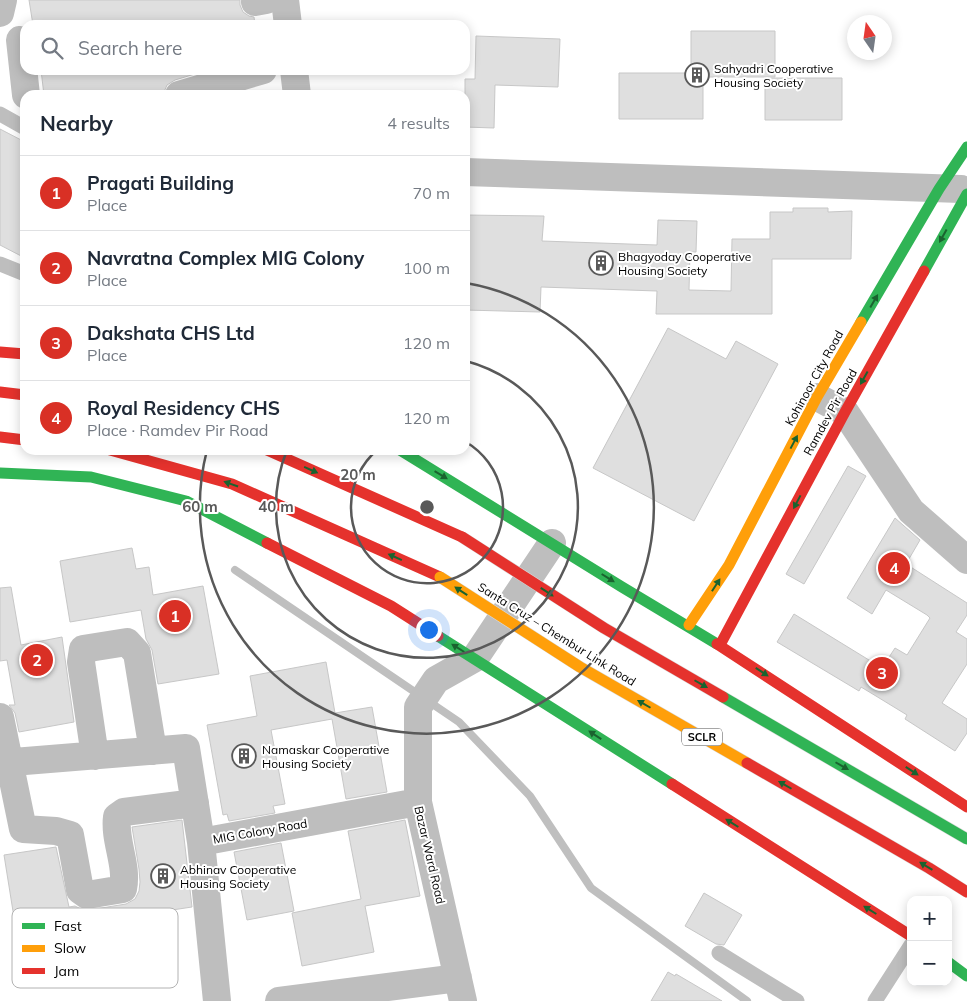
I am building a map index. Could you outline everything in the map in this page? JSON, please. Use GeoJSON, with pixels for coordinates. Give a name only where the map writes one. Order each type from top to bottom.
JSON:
{"type":"FeatureCollection","features":[{"type":"Feature","properties":{"kind":"main road","name":"Kohinoor City Road"},"geometry":{"type":"LineString","coordinates":[[690,626],[729,565],[817,397],[939,188],[967,147]]}},
{"type":"Feature","properties":{"kind":"main road","name":"Ramdev Pir Road"},"geometry":{"type":"LineString","coordinates":[[720,644],[845,412],[967,194]]}},
{"type":"Feature","properties":{"kind":"main road"},"geometry":{"type":"LineString","coordinates":[[0,352],[20,354]]}},
{"type":"Feature","properties":{"kind":"main road"},"geometry":{"type":"LineString","coordinates":[[0,392],[20,394]]}},
{"type":"Feature","properties":{"kind":"main road"},"geometry":{"type":"LineString","coordinates":[[0,437],[20,439]]}},
{"type":"Feature","properties":{"kind":"main road","name":"Santa Cruz – Chembur Link Road"},"geometry":{"type":"LineString","coordinates":[[128,455],[232,484],[440,577],[580,667],[929,868],[967,892]]}},
{"type":"Feature","properties":{"kind":"main road"},"geometry":{"type":"LineString","coordinates":[[278,455],[462,537],[604,628],[967,839]]}},
{"type":"Feature","properties":{"kind":"main road"},"geometry":{"type":"LineString","coordinates":[[408,455],[622,587],[720,644],[967,807]]}},
{"type":"Feature","properties":{"kind":"main road"},"geometry":{"type":"LineString","coordinates":[[0,473],[91,477],[186,501],[391,606],[907,933]]}},
{"type":"Feature","properties":{"kind":"main road"},"geometry":{"type":"LineString","coordinates":[[952,965],[967,976]]}},
{"type":"Feature","properties":{"kind":"street"},"geometry":{"type":"LineString","coordinates":[[0,13],[3,0]]}},
{"type":"Feature","properties":{"kind":"street"},"geometry":{"type":"LineString","coordinates":[[285,0],[287,20]]}},
{"type":"Feature","properties":{"kind":"street"},"geometry":{"type":"LineString","coordinates":[[14,51],[20,73]]}},
{"type":"Feature","properties":{"kind":"street"},"geometry":{"type":"LineString","coordinates":[[21,75],[25,90]]}},
{"type":"Feature","properties":{"kind":"street"},"geometry":{"type":"LineString","coordinates":[[196,90],[246,75]]}},
{"type":"Feature","properties":{"kind":"street"},"geometry":{"type":"LineString","coordinates":[[295,75],[296,90]]}},
{"type":"Feature","properties":{"kind":"street"},"geometry":{"type":"LineString","coordinates":[[470,172],[967,189]]}},
{"type":"Feature","properties":{"kind":"street"},"geometry":{"type":"LineString","coordinates":[[817,397],[845,412],[911,511],[967,560]]}},
{"type":"Feature","properties":{"kind":"street"},"geometry":{"type":"LineString","coordinates":[[475,658],[552,543]]}},
{"type":"Feature","properties":{"kind":"street"},"geometry":{"type":"LineString","coordinates":[[94,756],[81,662],[83,650],[127,642],[137,653],[153,751]]}},
{"type":"Feature","properties":{"kind":"street","name":"Bazar Ward Road"},"geometry":{"type":"LineString","coordinates":[[461,990],[418,802],[418,707],[436,680],[475,658]]}},
{"type":"Feature","properties":{"kind":"street"},"geometry":{"type":"LineString","coordinates":[[0,717],[5,763],[23,829],[56,831],[70,835],[80,890],[87,895],[123,889],[125,879],[116,826],[117,817],[124,812],[195,803]]}},
{"type":"Feature","properties":{"kind":"street"},"geometry":{"type":"LineString","coordinates":[[5,763],[186,748],[201,842]]}},
{"type":"Feature","properties":{"kind":"street","name":"MIG Colony Road"},"geometry":{"type":"LineString","coordinates":[[218,1001],[201,842],[418,802]]}},
{"type":"Feature","properties":{"kind":"street"},"geometry":{"type":"LineString","coordinates":[[279,1001],[461,990]]}},
{"type":"Feature","properties":{"kind":"lane"},"geometry":{"type":"LineString","coordinates":[[0,114],[20,125]]}},
{"type":"Feature","properties":{"kind":"lane"},"geometry":{"type":"LineString","coordinates":[[0,264],[20,272]]}},
{"type":"Feature","properties":{"kind":"lane"},"geometry":{"type":"LineString","coordinates":[[874,1001],[907,951]]}},
{"type":"Feature","properties":{"kind":"lane"},"geometry":{"type":"LineString","coordinates":[[719,953],[797,1001]]}},
{"type":"Feature","properties":{"kind":"building"},"geometry":{"type":"Polygon","coordinates":[[[29,0],[240,0],[243,12],[254,17],[254,20],[32,20],[29,0]]]}},
{"type":"Feature","properties":{"kind":"building","name":"Sahyadri Cooperative Housing Society"},"geometry":{"type":"Polygon","coordinates":[[[691,31],[775,31],[775,77],[703,77],[703,119],[619,119],[619,73],[691,73],[691,31]]]}},
{"type":"Feature","properties":{"kind":"building"},"geometry":{"type":"Polygon","coordinates":[[[476,36],[560,39],[558,87],[495,85],[494,128],[470,127],[470,90],[465,90],[465,79],[475,79],[476,36]]]}},
{"type":"Feature","properties":{"kind":"building"},"geometry":{"type":"Polygon","coordinates":[[[42,75],[192,75],[175,80],[167,85],[165,90],[43,90],[42,75]]]}},
{"type":"Feature","properties":{"kind":"building"},"geometry":{"type":"Polygon","coordinates":[[[765,78],[842,78],[842,120],[765,120],[765,78]]]}},
{"type":"Feature","properties":{"kind":"building"},"geometry":{"type":"Polygon","coordinates":[[[0,129],[20,139],[20,255],[0,245],[0,129]]]}},
{"type":"Feature","properties":{"kind":"building"},"geometry":{"type":"Polygon","coordinates":[[[793,208],[828,208],[828,212],[852,211],[851,259],[772,259],[772,314],[656,314],[657,291],[541,287],[540,312],[470,310],[470,215],[544,216],[542,241],[657,245],[658,220],[697,221],[696,252],[690,252],[689,290],[731,291],[732,239],[770,239],[770,212],[793,212],[793,208]]]}},
{"type":"Feature","properties":{"kind":"building"},"geometry":{"type":"Polygon","coordinates":[[[668,328],[726,359],[736,341],[778,364],[694,521],[593,468],[668,328]]]}},
{"type":"Feature","properties":{"kind":"building"},"geometry":{"type":"Polygon","coordinates":[[[848,466],[866,476],[804,584],[786,574],[848,466]]]}},
{"type":"Feature","properties":{"kind":"building"},"geometry":{"type":"Polygon","coordinates":[[[895,518],[920,540],[906,564],[967,603],[967,615],[956,632],[967,639],[967,664],[942,703],[967,719],[967,733],[955,751],[905,719],[907,715],[861,687],[859,691],[777,642],[794,614],[882,668],[895,648],[907,655],[930,618],[927,615],[886,590],[872,614],[847,598],[895,518]]]}},
{"type":"Feature","properties":{"kind":"building"},"geometry":{"type":"Polygon","coordinates":[[[132,548],[136,569],[149,567],[153,595],[203,586],[219,674],[158,684],[152,650],[146,639],[141,610],[70,622],[60,561],[132,548]]]}},
{"type":"Feature","properties":{"kind":"building"},"geometry":{"type":"Polygon","coordinates":[[[11,587],[21,645],[62,637],[74,722],[19,732],[15,713],[9,705],[15,705],[7,660],[0,661],[0,588],[11,587]]]}},
{"type":"Feature","properties":{"kind":"building","name":"Namaskar Cooperative Housing Society"},"geometry":{"type":"Polygon","coordinates":[[[326,662],[335,713],[372,707],[387,792],[346,799],[332,719],[271,730],[285,804],[273,806],[275,813],[229,821],[227,814],[223,815],[207,725],[257,716],[250,676],[326,662]]]}},
{"type":"Feature","properties":{"kind":"building"},"geometry":{"type":"Polygon","coordinates":[[[182,820],[192,907],[178,909],[101,908],[126,904],[135,899],[139,891],[139,869],[132,827],[182,820]]]}},
{"type":"Feature","properties":{"kind":"building"},"geometry":{"type":"Polygon","coordinates":[[[405,820],[420,896],[365,906],[374,952],[302,966],[292,913],[361,899],[348,831],[405,820]]]}},
{"type":"Feature","properties":{"kind":"building"},"geometry":{"type":"Polygon","coordinates":[[[281,843],[294,911],[247,920],[234,852],[281,843]]]}},
{"type":"Feature","properties":{"kind":"building"},"geometry":{"type":"Polygon","coordinates":[[[56,847],[69,907],[75,906],[79,908],[12,908],[4,855],[56,847]]]}},
{"type":"Feature","properties":{"kind":"building"},"geometry":{"type":"Polygon","coordinates":[[[704,893],[742,915],[724,945],[716,944],[685,926],[704,893]]]}},
{"type":"Feature","properties":{"kind":"building"},"geometry":{"type":"Polygon","coordinates":[[[668,972],[675,976],[676,974],[722,1001],[651,1001],[668,972]]]}},
{"type":"Feature","properties":{"kind":"waterway"},"geometry":{"type":"LineString","coordinates":[[235,570],[459,722],[530,796],[591,888],[747,1001]]}},
{"type":"Feature","properties":{"kind":"traffic: fast"},"geometry":{"type":"LineString","coordinates":[[861,322],[939,189],[967,147]]}},
{"type":"Feature","properties":{"kind":"traffic: fast"},"geometry":{"type":"LineString","coordinates":[[924,271],[967,194]]}},
{"type":"Feature","properties":{"kind":"traffic: fast"},"geometry":{"type":"LineString","coordinates":[[408,455],[717,644]]}},
{"type":"Feature","properties":{"kind":"traffic: fast"},"geometry":{"type":"LineString","coordinates":[[0,473],[91,477],[186,501],[267,543]]}},
{"type":"Feature","properties":{"kind":"traffic: fast"},"geometry":{"type":"LineString","coordinates":[[438,636],[672,784]]}},
{"type":"Feature","properties":{"kind":"traffic: fast"},"geometry":{"type":"LineString","coordinates":[[723,697],[967,839]]}},
{"type":"Feature","properties":{"kind":"traffic: fast"},"geometry":{"type":"LineString","coordinates":[[952,965],[967,976]]}},
{"type":"Feature","properties":{"kind":"traffic: slow"},"geometry":{"type":"LineString","coordinates":[[689,625],[729,565],[817,397],[861,322]]}},
{"type":"Feature","properties":{"kind":"traffic: slow"},"geometry":{"type":"LineString","coordinates":[[440,577],[580,667],[747,763]]}},
{"type":"Feature","properties":{"kind":"traffic: jam"},"geometry":{"type":"LineString","coordinates":[[720,645],[845,412],[924,271]]}},
{"type":"Feature","properties":{"kind":"traffic: jam"},"geometry":{"type":"LineString","coordinates":[[0,352],[20,354]]}},
{"type":"Feature","properties":{"kind":"traffic: jam"},"geometry":{"type":"LineString","coordinates":[[0,392],[20,394]]}},
{"type":"Feature","properties":{"kind":"traffic: jam"},"geometry":{"type":"LineString","coordinates":[[0,437],[20,439]]}},
{"type":"Feature","properties":{"kind":"traffic: jam"},"geometry":{"type":"LineString","coordinates":[[128,455],[232,484],[440,577]]}},
{"type":"Feature","properties":{"kind":"traffic: jam"},"geometry":{"type":"LineString","coordinates":[[278,455],[462,537]]}},
{"type":"Feature","properties":{"kind":"traffic: jam"},"geometry":{"type":"LineString","coordinates":[[462,537],[604,628],[723,697]]}},
{"type":"Feature","properties":{"kind":"traffic: jam"},"geometry":{"type":"LineString","coordinates":[[267,543],[391,606],[438,636]]}},
{"type":"Feature","properties":{"kind":"traffic: jam"},"geometry":{"type":"LineString","coordinates":[[717,644],[967,807]]}},
{"type":"Feature","properties":{"kind":"traffic: jam"},"geometry":{"type":"LineString","coordinates":[[747,763],[967,892]]}},
{"type":"Feature","properties":{"kind":"traffic: jam"},"geometry":{"type":"LineString","coordinates":[[672,784],[907,933]]}},
{"type":"Feature","properties":{"kind":"place","name":"Sahyadri Cooperative Housing Society"},"geometry":{"type":"Point","coordinates":[697,75]}},
{"type":"Feature","properties":{"kind":"place","name":"Bhagyoday Cooperative Housing Society"},"geometry":{"type":"Point","coordinates":[601,263]}},
{"type":"Feature","properties":{"kind":"place","name":"Royal Residency CHS"},"geometry":{"type":"Point","coordinates":[894,568]}},
{"type":"Feature","properties":{"kind":"place","name":"Pragati Building"},"geometry":{"type":"Point","coordinates":[175,616]}},
{"type":"Feature","properties":{"kind":"place","name":"Navratna Complex MIG Colony"},"geometry":{"type":"Point","coordinates":[37,660]}},
{"type":"Feature","properties":{"kind":"place","name":"Dakshata CHS Ltd"},"geometry":{"type":"Point","coordinates":[882,673]}},
{"type":"Feature","properties":{"kind":"place","name":"Namaskar Cooperative Housing Society"},"geometry":{"type":"Point","coordinates":[244,756]}},
{"type":"Feature","properties":{"kind":"place","name":"Abhinav Cooperative Housing Society"},"geometry":{"type":"Point","coordinates":[163,876]}}]}
